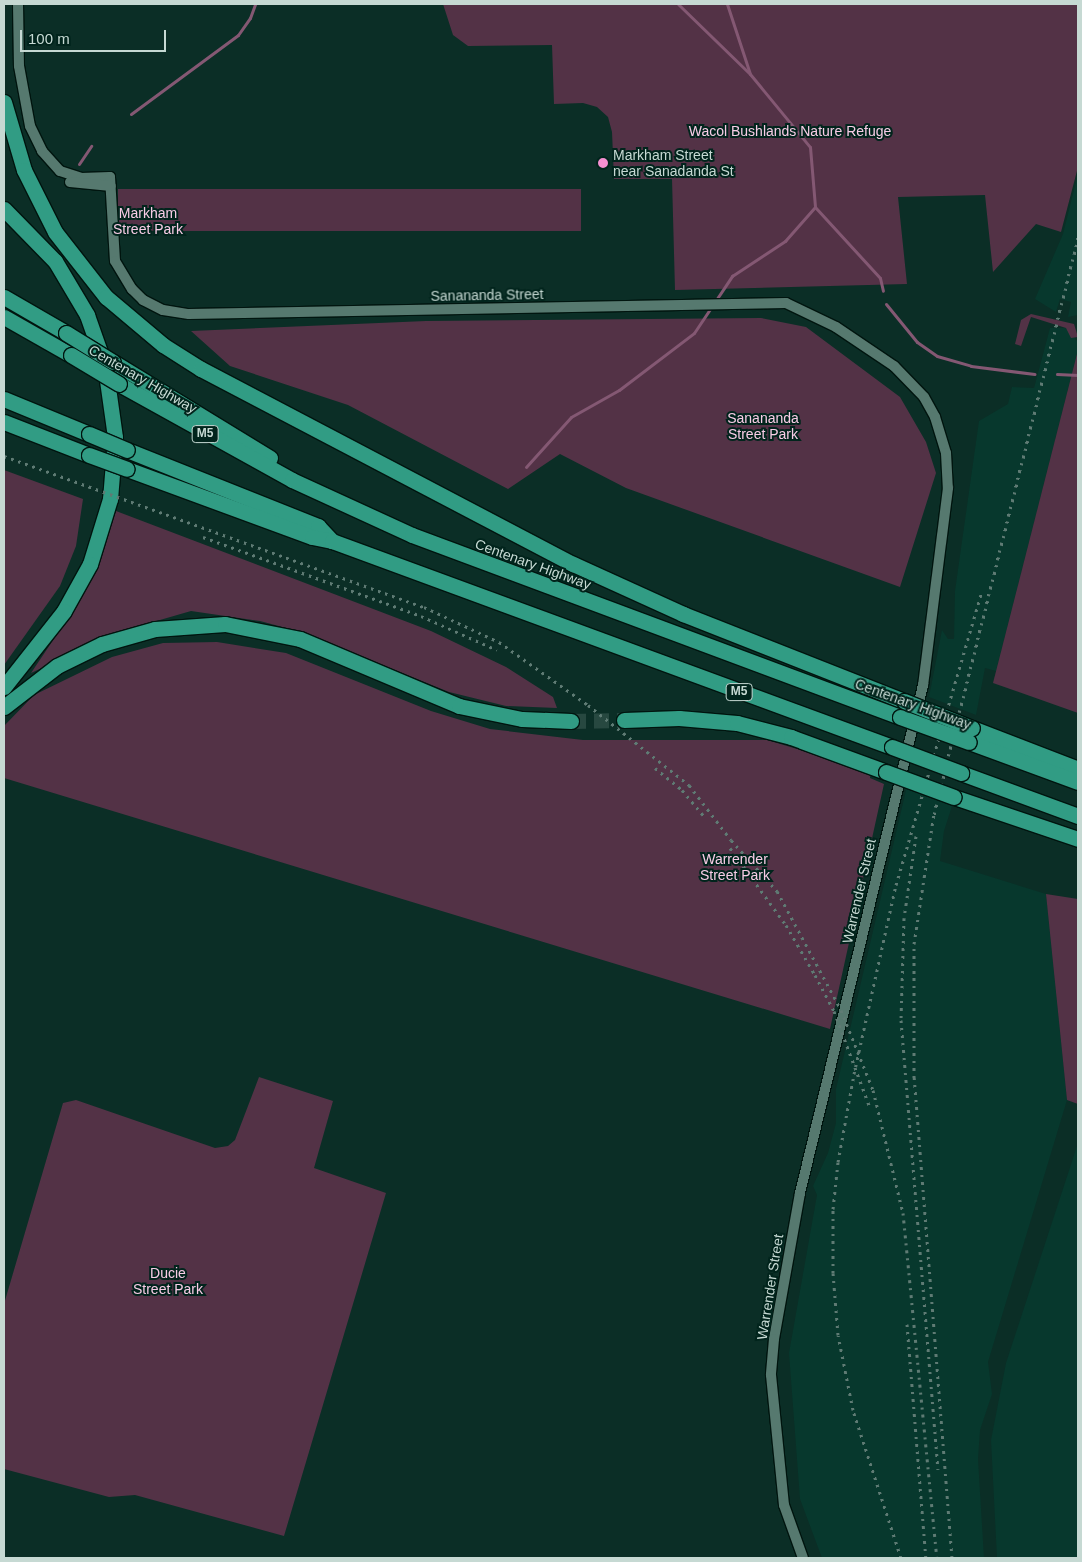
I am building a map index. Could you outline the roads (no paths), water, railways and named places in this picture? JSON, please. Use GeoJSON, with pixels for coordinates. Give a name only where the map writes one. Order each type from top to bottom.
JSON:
{"type":"FeatureCollection","features":[{"type":"Feature","properties":{"kind":"highway"},"geometry":{"type":"LineString","coordinates":[[4,102],[24,170],[55,232],[106,297],[163,345],[210,374],[573,564],[682,614],[904,701],[970,735],[1078,769]]}},
{"type":"Feature","properties":{"kind":"highway"},"geometry":{"type":"LineString","coordinates":[[4,209],[55,261],[87,315],[105,366],[115,437],[110,499],[90,564],[64,611],[4,687]]}},
{"type":"Feature","properties":{"kind":"highway"},"geometry":{"type":"LineString","coordinates":[[4,297],[280,464],[292,480]]}},
{"type":"Feature","properties":{"kind":"highway","name":"Centenary Highway"},"geometry":{"type":"LineString","coordinates":[[4,317],[119,384],[292,480],[445,549],[900,717],[970,735],[1078,782]]}},
{"type":"Feature","properties":{"kind":"highway"},"geometry":{"type":"LineString","coordinates":[[4,400],[318,526],[332,541]]}},
{"type":"Feature","properties":{"kind":"highway","name":"M5"},"geometry":{"type":"LineString","coordinates":[[4,422],[88,455],[312,537],[332,541],[1078,816]]}},
{"type":"Feature","properties":{"kind":"highway"},"geometry":{"type":"LineString","coordinates":[[4,707],[57,666],[102,644],[154,629],[225,624],[300,639],[459,706],[522,719],[571,721]]}},
{"type":"Feature","properties":{"kind":"highway"},"geometry":{"type":"LineString","coordinates":[[624,720],[679,718],[737,723],[791,737],[954,797],[1078,839]]}},
{"type":"Feature","properties":{"kind":"street","name":"Sanananda Street"},"geometry":{"type":"LineString","coordinates":[[18,4],[19,66],[34,150],[52,173],[76,184],[110,182],[115,261],[124,278],[143,300],[163,310],[189,314],[724,302],[786,303]]}},
{"type":"Feature","properties":{"kind":"street","name":"Warrender Street"},"geometry":{"type":"LineString","coordinates":[[786,303],[836,326],[909,379],[935,417],[948,472],[934,614],[923,685],[800,1193],[774,1339],[771,1375],[784,1505],[803,1558]]}},
{"type":"Feature","properties":{"kind":"waterway"},"geometry":{"type":"LineString","coordinates":[[131,114],[238,35],[250,18],[255,4]]}},
{"type":"Feature","properties":{"kind":"waterway"},"geometry":{"type":"LineString","coordinates":[[678,4],[749,73]]}},
{"type":"Feature","properties":{"kind":"waterway"},"geometry":{"type":"LineString","coordinates":[[727,4],[750,74],[810,147],[815,207],[880,278],[883,291]]}},
{"type":"Feature","properties":{"kind":"waterway"},"geometry":{"type":"LineString","coordinates":[[79,164],[91,146]]}},
{"type":"Feature","properties":{"kind":"waterway"},"geometry":{"type":"LineString","coordinates":[[526,467],[571,417],[619,390],[694,333],[732,276],[785,241],[815,207]]}},
{"type":"Feature","properties":{"kind":"waterway"},"geometry":{"type":"LineString","coordinates":[[886,304],[917,342],[937,356],[971,366],[1034,374]]}},
{"type":"Feature","properties":{"kind":"waterway"},"geometry":{"type":"LineString","coordinates":[[1057,374],[1078,375]]}},
{"type":"Feature","properties":{"kind":"tunnel"},"geometry":{"type":"LineString","coordinates":[[571,721],[624,720]]}},
{"type":"Feature","properties":{"kind":"railway"},"geometry":{"type":"LineString","coordinates":[[952,1558],[914,1078],[914,944],[934,814],[1078,238]]}},
{"type":"Feature","properties":{"kind":"railway"},"geometry":{"type":"LineString","coordinates":[[4,456],[424,607],[499,642],[588,705],[689,785],[731,840],[777,891],[841,1010],[873,1090],[903,1213],[937,1558]]}},
{"type":"Feature","properties":{"kind":"railway"},"geometry":{"type":"LineString","coordinates":[[203,537],[421,616],[497,650]]}},
{"type":"Feature","properties":{"kind":"railway"},"geometry":{"type":"LineString","coordinates":[[901,1558],[853,1410],[838,1335],[833,1273],[833,1209],[838,1162],[854,1074],[896,885],[981,594]]}},
{"type":"Feature","properties":{"kind":"railway"},"geometry":{"type":"LineString","coordinates":[[655,768],[682,790],[703,815]]}},
{"type":"Feature","properties":{"kind":"railway"},"geometry":{"type":"LineString","coordinates":[[916,836],[904,918],[901,1020],[938,1469]]}},
{"type":"Feature","properties":{"kind":"railway"},"geometry":{"type":"LineString","coordinates":[[730,848],[786,925],[815,975],[834,1011],[870,1108]]}},
{"type":"Feature","properties":{"kind":"railway"},"geometry":{"type":"LineString","coordinates":[[907,1324],[926,1558]]}},
{"type":"Feature","properties":{"kind":"place","name":"Markham Street near Sanadanda St"},"geometry":{"type":"Point","coordinates":[603,163]}},
{"type":"Feature","properties":{"kind":"park label","name":"Wacol Bushlands Nature Refuge"},"geometry":{"type":"Point","coordinates":[790,131]}},
{"type":"Feature","properties":{"kind":"park label","name":"Markham Street Park"},"geometry":{"type":"Point","coordinates":[148,222]}},
{"type":"Feature","properties":{"kind":"park label","name":"Sanananda Street Park"},"geometry":{"type":"Point","coordinates":[763,426]}},
{"type":"Feature","properties":{"kind":"park label","name":"Warrender Street Park"},"geometry":{"type":"Point","coordinates":[735,868]}},
{"type":"Feature","properties":{"kind":"park label","name":"Ducie Street Park"},"geometry":{"type":"Point","coordinates":[168,1282]}}]}
